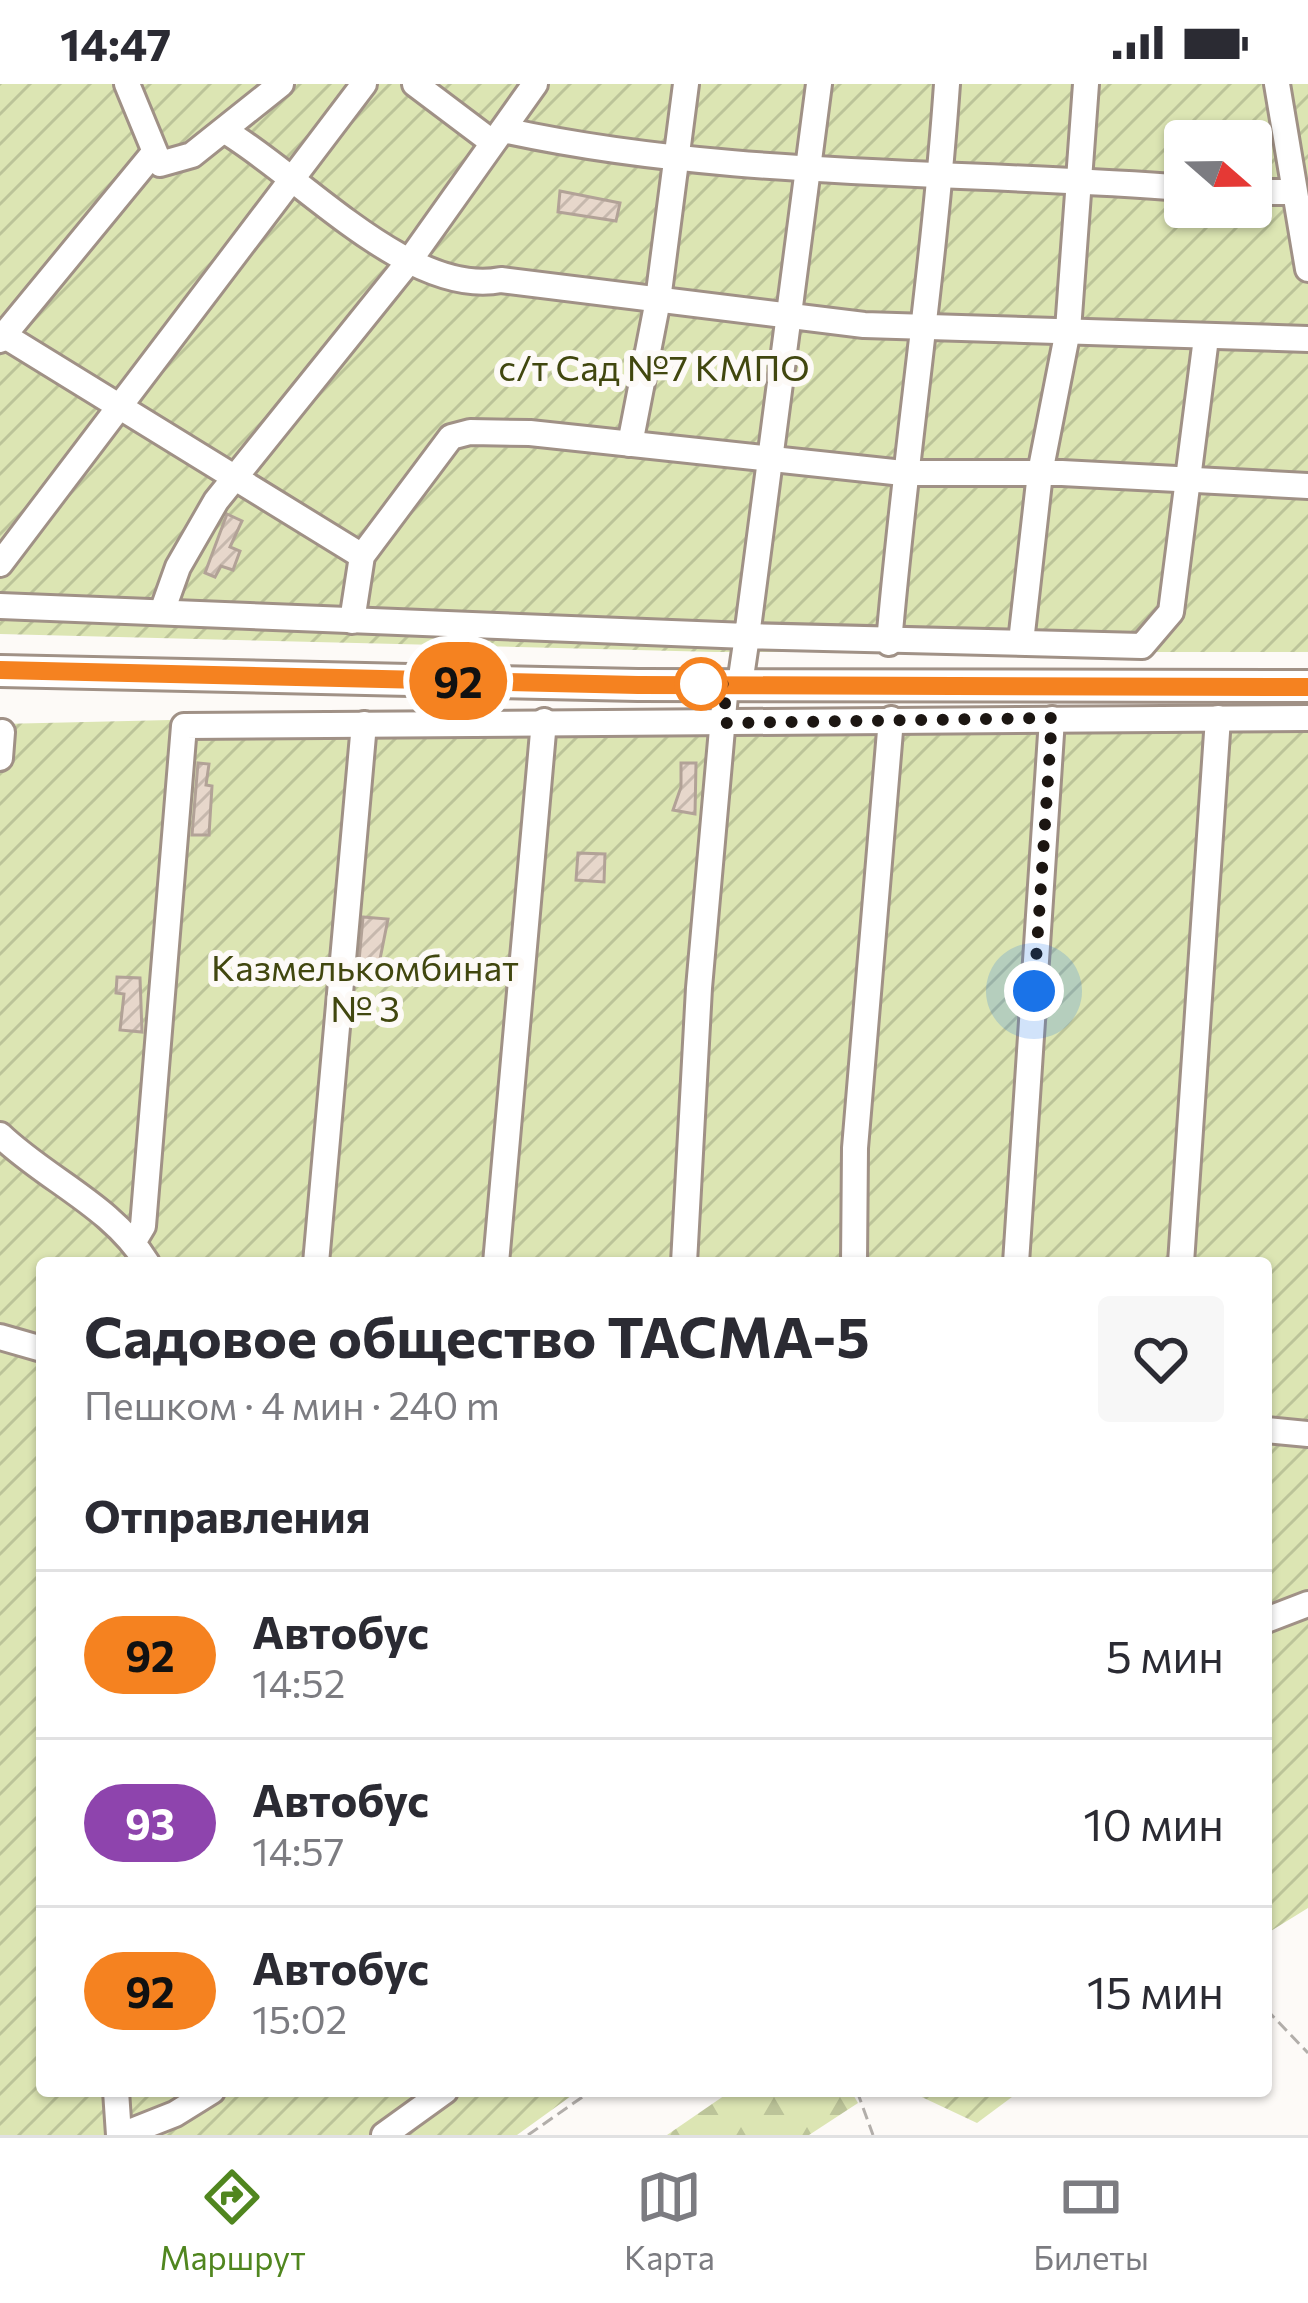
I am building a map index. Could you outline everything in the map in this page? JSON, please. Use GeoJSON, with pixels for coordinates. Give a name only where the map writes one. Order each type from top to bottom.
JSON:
{"type":"FeatureCollection","features":[{"type":"Feature","properties":{"kind":"main road"},"geometry":{"type":"LineString","coordinates":[[0,670],[733,684],[1308,686]]}},
{"type":"Feature","properties":{"kind":"street"},"geometry":{"type":"LineString","coordinates":[[127,84],[152,155],[160,164],[192,155],[281,84]]}},
{"type":"Feature","properties":{"kind":"street"},"geometry":{"type":"LineString","coordinates":[[0,564],[364,84]]}},
{"type":"Feature","properties":{"kind":"street"},"geometry":{"type":"LineString","coordinates":[[415,84],[497,136],[808,170],[1164,186]]}},
{"type":"Feature","properties":{"kind":"street"},"geometry":{"type":"LineString","coordinates":[[163,609],[178,567],[216,501],[364,311],[410,260],[535,84]]}},
{"type":"Feature","properties":{"kind":"street"},"geometry":{"type":"LineString","coordinates":[[630,444],[658,300],[686,84]]}},
{"type":"Feature","properties":{"kind":"street"},"geometry":{"type":"LineString","coordinates":[[684,1257],[699,988],[725,723],[747,636],[819,84]]}},
{"type":"Feature","properties":{"kind":"street"},"geometry":{"type":"LineString","coordinates":[[890,643],[903,473],[924,324],[947,84]]}},
{"type":"Feature","properties":{"kind":"street"},"geometry":{"type":"LineString","coordinates":[[1021,642],[1040,473],[1068,330],[1086,84]]}},
{"type":"Feature","properties":{"kind":"street"},"geometry":{"type":"LineString","coordinates":[[1277,84],[1297,173],[1308,269]]}},
{"type":"Feature","properties":{"kind":"street"},"geometry":{"type":"LineString","coordinates":[[224,131],[410,260],[478,285],[501,280],[791,318],[1308,339]]}},
{"type":"Feature","properties":{"kind":"street"},"geometry":{"type":"LineString","coordinates":[[152,155],[1,336],[362,556]]}},
{"type":"Feature","properties":{"kind":"street"},"geometry":{"type":"LineString","coordinates":[[0,606],[856,637],[890,643],[1142,646],[1171,611],[1206,338]]}},
{"type":"Feature","properties":{"kind":"street"},"geometry":{"type":"LineString","coordinates":[[352,621],[362,556],[451,437],[470,432],[530,433],[903,473],[1040,473],[1308,486]]}},
{"type":"Feature","properties":{"kind":"street"},"geometry":{"type":"LineString","coordinates":[[1016,1257],[1052,718]]}},
{"type":"Feature","properties":{"kind":"street"},"geometry":{"type":"LineString","coordinates":[[1181,1257],[1218,718]]}},
{"type":"Feature","properties":{"kind":"street"},"geometry":{"type":"LineString","coordinates":[[134,1241],[143,1226],[184,726],[1308,718]]}},
{"type":"Feature","properties":{"kind":"street"},"geometry":{"type":"LineString","coordinates":[[854,1257],[855,1148],[891,719]]}},
{"type":"Feature","properties":{"kind":"street"},"geometry":{"type":"LineString","coordinates":[[497,1257],[544,722]]}},
{"type":"Feature","properties":{"kind":"street"},"geometry":{"type":"LineString","coordinates":[[317,1257],[364,724]]}},
{"type":"Feature","properties":{"kind":"street"},"geometry":{"type":"LineString","coordinates":[[0,1135],[134,1241],[143,1257]]}},
{"type":"Feature","properties":{"kind":"street"},"geometry":{"type":"LineString","coordinates":[[0,1337],[36,1347]]}},
{"type":"Feature","properties":{"kind":"street"},"geometry":{"type":"LineString","coordinates":[[1272,1431],[1308,1435]]}},
{"type":"Feature","properties":{"kind":"street"},"geometry":{"type":"LineString","coordinates":[[1272,1618],[1308,1604]]}},
{"type":"Feature","properties":{"kind":"street"},"geometry":{"type":"LineString","coordinates":[[117,2097],[121,2135],[176,2114],[203,2097]]}},
{"type":"Feature","properties":{"kind":"street"},"geometry":{"type":"LineString","coordinates":[[384,2135],[437,2097]]}},
{"type":"Feature","properties":{"kind":"path"},"geometry":{"type":"LineString","coordinates":[[1272,2015],[1308,2053]]}},
{"type":"Feature","properties":{"kind":"path"},"geometry":{"type":"LineString","coordinates":[[528,2135],[582,2097]]}},
{"type":"Feature","properties":{"kind":"path"},"geometry":{"type":"LineString","coordinates":[[859,2097],[873,2135]]}},
{"type":"Feature","properties":{"kind":"green space","name":"с/т Сад №7 КМПО"},"geometry":{"type":"Polygon","coordinates":[[[0,84],[1308,84],[1308,652],[715,652],[0,634],[0,84]]]}},
{"type":"Feature","properties":{"kind":"green space","name":"Казмелькомбинат № 3"},"geometry":{"type":"Polygon","coordinates":[[[1308,712],[1308,1908],[1272,1930],[1272,1257],[36,1257],[36,2097],[570,2097],[517,2135],[0,2135],[0,724],[386,715],[1308,712]]]}},
{"type":"Feature","properties":{"kind":"green space"},"geometry":{"type":"Polygon","coordinates":[[[722,2097],[854,2097],[858,2103],[809,2135],[667,2135],[722,2097]]]}},
{"type":"Feature","properties":{"kind":"green space"},"geometry":{"type":"Polygon","coordinates":[[[922,2097],[1012,2097],[977,2123],[922,2097]]]}},
{"type":"Feature","properties":{"kind":"building"},"geometry":{"type":"Polygon","coordinates":[[[560,191],[620,203],[616,221],[558,212],[560,191]]]}},
{"type":"Feature","properties":{"kind":"building"},"geometry":{"type":"Polygon","coordinates":[[[227,514],[242,521],[230,547],[240,551],[233,570],[221,566],[215,577],[205,573],[227,514]]]}},
{"type":"Feature","properties":{"kind":"building"},"geometry":{"type":"Polygon","coordinates":[[[198,763],[209,764],[209,835],[192,835],[198,763]]]}},
{"type":"Feature","properties":{"kind":"building"},"geometry":{"type":"Polygon","coordinates":[[[681,763],[696,763],[695,814],[673,810],[681,787],[681,763]]]}},
{"type":"Feature","properties":{"kind":"building"},"geometry":{"type":"Polygon","coordinates":[[[578,853],[605,854],[604,882],[576,880],[578,853]]]}},
{"type":"Feature","properties":{"kind":"building"},"geometry":{"type":"Polygon","coordinates":[[[363,917],[388,919],[377,974],[358,972],[363,917]]]}},
{"type":"Feature","properties":{"kind":"building"},"geometry":{"type":"Polygon","coordinates":[[[117,977],[140,978],[142,1032],[120,1030],[124,994],[116,993],[117,977]]]}},
{"type":"Feature","properties":{"kind":"bus line","name":"92"},"geometry":{"type":"LineString","coordinates":[[0,670],[638,685],[1077,682],[1308,687]]}},
{"type":"Feature","properties":{"kind":"route"},"geometry":{"type":"LineString","coordinates":[[701,684],[725,684],[725,723],[1052,718],[1034,991]]}}]}
